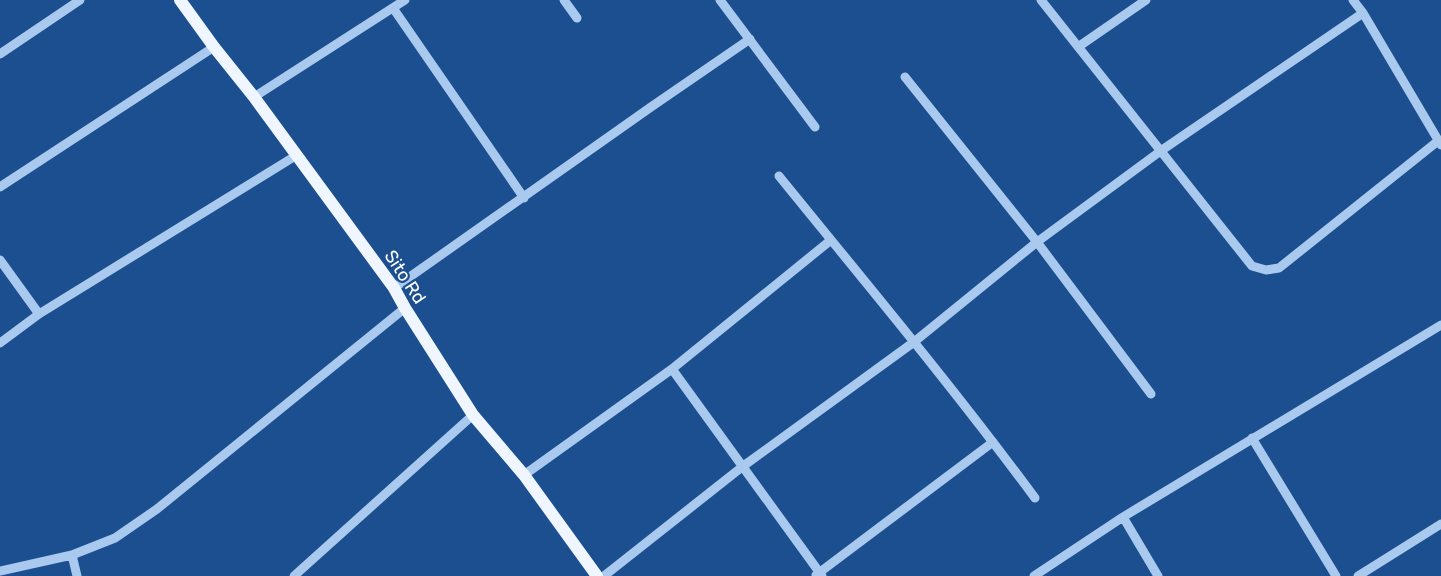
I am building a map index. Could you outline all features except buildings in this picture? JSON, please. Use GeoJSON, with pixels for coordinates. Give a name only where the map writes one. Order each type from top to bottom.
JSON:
{"type":"FeatureCollection","features":[{"type":"Feature","properties":{"kind":"main road","name":"Sito Rd"},"geometry":{"type":"LineString","coordinates":[[180,0],[254,97],[394,288],[472,415],[524,475],[597,576]]}},
{"type":"Feature","properties":{"kind":"street"},"geometry":{"type":"LineString","coordinates":[[0,54],[80,0]]}},
{"type":"Feature","properties":{"kind":"street"},"geometry":{"type":"LineString","coordinates":[[254,97],[405,0]]}},
{"type":"Feature","properties":{"kind":"street"},"geometry":{"type":"LineString","coordinates":[[564,0],[577,18]]}},
{"type":"Feature","properties":{"kind":"street"},"geometry":{"type":"LineString","coordinates":[[720,0],[815,126]]}},
{"type":"Feature","properties":{"kind":"street"},"geometry":{"type":"LineString","coordinates":[[1041,0],[1162,150],[1252,266],[1266,270],[1278,268],[1439,143],[1363,13],[1353,0]]}},
{"type":"Feature","properties":{"kind":"street"},"geometry":{"type":"LineString","coordinates":[[1078,47],[1146,0]]}},
{"type":"Feature","properties":{"kind":"street"},"geometry":{"type":"LineString","coordinates":[[393,8],[524,198]]}},
{"type":"Feature","properties":{"kind":"street"},"geometry":{"type":"LineString","coordinates":[[604,576],[742,467],[914,342],[1037,242],[1162,150],[1363,13]]}},
{"type":"Feature","properties":{"kind":"street"},"geometry":{"type":"LineString","coordinates":[[394,288],[524,198],[651,106],[750,39]]}},
{"type":"Feature","properties":{"kind":"street"},"geometry":{"type":"LineString","coordinates":[[0,187],[214,47]]}},
{"type":"Feature","properties":{"kind":"street"},"geometry":{"type":"LineString","coordinates":[[905,78],[1037,242],[1151,394]]}},
{"type":"Feature","properties":{"kind":"street"},"geometry":{"type":"LineString","coordinates":[[0,344],[39,314],[297,155]]}},
{"type":"Feature","properties":{"kind":"street"},"geometry":{"type":"LineString","coordinates":[[779,176],[994,442],[1035,498]]}},
{"type":"Feature","properties":{"kind":"street"},"geometry":{"type":"LineString","coordinates":[[524,475],[672,369],[831,240]]}},
{"type":"Feature","properties":{"kind":"street"},"geometry":{"type":"LineString","coordinates":[[0,260],[39,314]]}},
{"type":"Feature","properties":{"kind":"street"},"geometry":{"type":"LineString","coordinates":[[0,571],[72,555],[115,538],[157,509],[405,308]]}},
{"type":"Feature","properties":{"kind":"street"},"geometry":{"type":"LineString","coordinates":[[1034,576],[1123,517],[1441,324]]}},
{"type":"Feature","properties":{"kind":"street"},"geometry":{"type":"LineString","coordinates":[[672,369],[819,575],[994,442]]}},
{"type":"Feature","properties":{"kind":"street"},"geometry":{"type":"LineString","coordinates":[[294,576],[472,415]]}},
{"type":"Feature","properties":{"kind":"street"},"geometry":{"type":"LineString","coordinates":[[1252,438],[1336,576]]}},
{"type":"Feature","properties":{"kind":"street"},"geometry":{"type":"LineString","coordinates":[[1123,517],[1158,576]]}},
{"type":"Feature","properties":{"kind":"street"},"geometry":{"type":"LineString","coordinates":[[1358,576],[1441,524]]}},
{"type":"Feature","properties":{"kind":"street"},"geometry":{"type":"LineString","coordinates":[[72,555],[78,576]]}}]}
